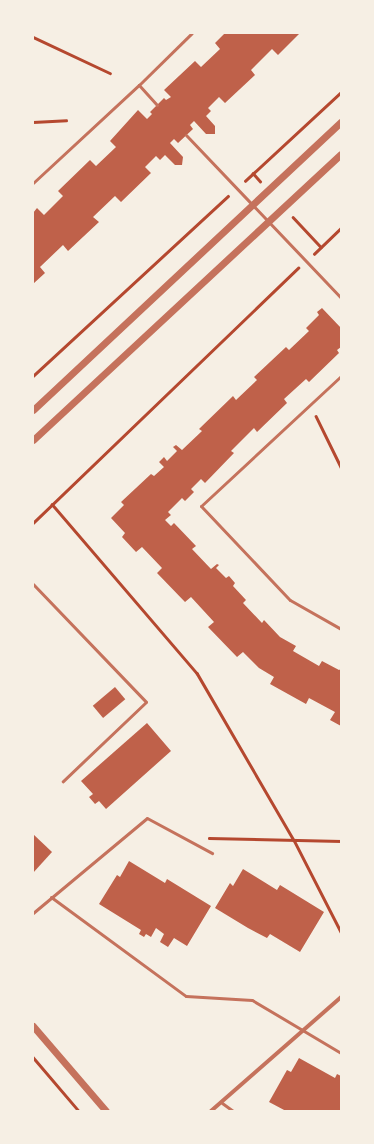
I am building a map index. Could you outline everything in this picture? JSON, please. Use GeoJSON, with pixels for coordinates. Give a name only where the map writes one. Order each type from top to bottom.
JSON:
{"type":"FeatureCollection","features":[{"type":"Feature","properties":{"kind":"street"},"geometry":{"type":"LineString","coordinates":[[33,410],[341,122]]}},
{"type":"Feature","properties":{"kind":"street"},"geometry":{"type":"LineString","coordinates":[[33,440],[341,154]]}},
{"type":"Feature","properties":{"kind":"street"},"geometry":{"type":"LineString","coordinates":[[211,1111],[305,1031],[341,997]]}},
{"type":"Feature","properties":{"kind":"street"},"geometry":{"type":"LineString","coordinates":[[33,1026],[106,1111]]}},
{"type":"Feature","properties":{"kind":"lane"},"geometry":{"type":"LineString","coordinates":[[33,183],[139,85],[192,33]]}},
{"type":"Feature","properties":{"kind":"lane"},"geometry":{"type":"LineString","coordinates":[[139,85],[157,105]]}},
{"type":"Feature","properties":{"kind":"lane"},"geometry":{"type":"LineString","coordinates":[[186,136],[251,206],[341,298]]}},
{"type":"Feature","properties":{"kind":"lane"},"geometry":{"type":"LineString","coordinates":[[341,376],[201,506],[290,600],[341,629]]}},
{"type":"Feature","properties":{"kind":"lane"},"geometry":{"type":"LineString","coordinates":[[33,584],[146,702],[63,781]]}},
{"type":"Feature","properties":{"kind":"lane"},"geometry":{"type":"LineString","coordinates":[[33,913],[147,818],[212,853]]}},
{"type":"Feature","properties":{"kind":"lane"},"geometry":{"type":"LineString","coordinates":[[51,897],[186,996],[252,1000],[341,1053]]}},
{"type":"Feature","properties":{"kind":"lane"},"geometry":{"type":"LineString","coordinates":[[222,1103],[233,1111]]}},
{"type":"Feature","properties":{"kind":"path"},"geometry":{"type":"LineString","coordinates":[[33,37],[110,73]]}},
{"type":"Feature","properties":{"kind":"path"},"geometry":{"type":"LineString","coordinates":[[33,376],[341,92]]}},
{"type":"Feature","properties":{"kind":"path"},"geometry":{"type":"LineString","coordinates":[[33,122],[66,120]]}},
{"type":"Feature","properties":{"kind":"path"},"geometry":{"type":"LineString","coordinates":[[33,522],[341,228]]}},
{"type":"Feature","properties":{"kind":"path"},"geometry":{"type":"LineString","coordinates":[[310,404],[341,467]]}},
{"type":"Feature","properties":{"kind":"path"},"geometry":{"type":"LineString","coordinates":[[52,504],[197,673],[294,840],[341,932]]}},
{"type":"Feature","properties":{"kind":"path"},"geometry":{"type":"LineString","coordinates":[[181,837],[341,841]]}},
{"type":"Feature","properties":{"kind":"path"},"geometry":{"type":"LineString","coordinates":[[33,1057],[79,1111]]}},
{"type":"Feature","properties":{"kind":"building"},"geometry":{"type":"Polygon","coordinates":[[[225,33],[300,33],[278,55],[272,49],[251,70],[255,75],[225,103],[219,97],[208,108],[211,111],[206,116],[215,126],[215,134],[206,134],[194,121],[190,125],[193,129],[178,143],[174,139],[170,143],[183,157],[182,165],[175,165],[165,155],[160,160],[156,156],[145,167],[151,173],[121,202],[115,196],[93,217],[99,222],[68,251],[63,245],[40,267],[45,273],[33,284],[33,213],[37,208],[44,215],[63,196],[58,191],[90,160],[96,166],[116,147],[110,141],[138,110],[147,119],[152,114],[150,112],[164,98],[166,100],[171,97],[164,90],[195,61],[201,67],[220,49],[215,43],[225,33]]]}},
{"type":"Feature","properties":{"kind":"building"},"geometry":{"type":"Polygon","coordinates":[[[322,308],[341,328],[341,347],[337,350],[339,353],[309,382],[306,379],[284,399],[287,403],[257,432],[254,428],[231,451],[234,453],[205,483],[201,479],[191,489],[194,492],[185,501],[182,498],[168,512],[171,515],[165,520],[171,526],[174,523],[196,546],[192,549],[211,569],[217,564],[219,565],[216,568],[226,578],[229,576],[235,583],[233,586],[246,600],[243,603],[262,623],[264,620],[280,637],[296,646],[293,651],[319,666],[322,661],[339,670],[341,669],[341,726],[330,720],[335,712],[309,698],[306,704],[270,684],[274,677],[259,668],[243,652],[237,657],[208,627],[214,622],[191,597],[185,602],[157,573],[162,568],[142,547],[136,552],[122,537],[125,533],[111,518],[124,505],[121,502],[151,474],[154,476],[164,467],[159,462],[164,457],[167,461],[177,451],[173,447],[176,445],[182,450],[202,431],[199,429],[233,396],[236,400],[257,380],[254,377],[286,347],[289,350],[309,331],[306,328],[319,315],[317,312],[322,308]]]}},
{"type":"Feature","properties":{"kind":"building"},"geometry":{"type":"Polygon","coordinates":[[[115,687],[125,699],[103,718],[93,706],[115,687]]]}},
{"type":"Feature","properties":{"kind":"building"},"geometry":{"type":"Polygon","coordinates":[[[147,723],[171,751],[106,809],[99,801],[95,804],[89,797],[93,794],[81,781],[147,723]]]}},
{"type":"Feature","properties":{"kind":"building"},"geometry":{"type":"Polygon","coordinates":[[[33,834],[52,852],[33,873],[33,834]]]}},
{"type":"Feature","properties":{"kind":"building"},"geometry":{"type":"Polygon","coordinates":[[[129,861],[165,883],[167,879],[211,906],[187,946],[174,938],[168,947],[160,942],[164,934],[156,928],[151,937],[146,934],[144,937],[139,934],[141,930],[99,904],[117,875],[120,877],[129,861]]]}},
{"type":"Feature","properties":{"kind":"building"},"geometry":{"type":"Polygon","coordinates":[[[243,869],[277,890],[280,885],[324,912],[300,952],[270,934],[267,938],[215,908],[230,883],[233,886],[243,869]]]}},
{"type":"Feature","properties":{"kind":"building"},"geometry":{"type":"Polygon","coordinates":[[[299,1058],[335,1078],[337,1074],[341,1076],[341,1111],[286,1111],[269,1102],[287,1070],[291,1072],[299,1058]]]}}]}
